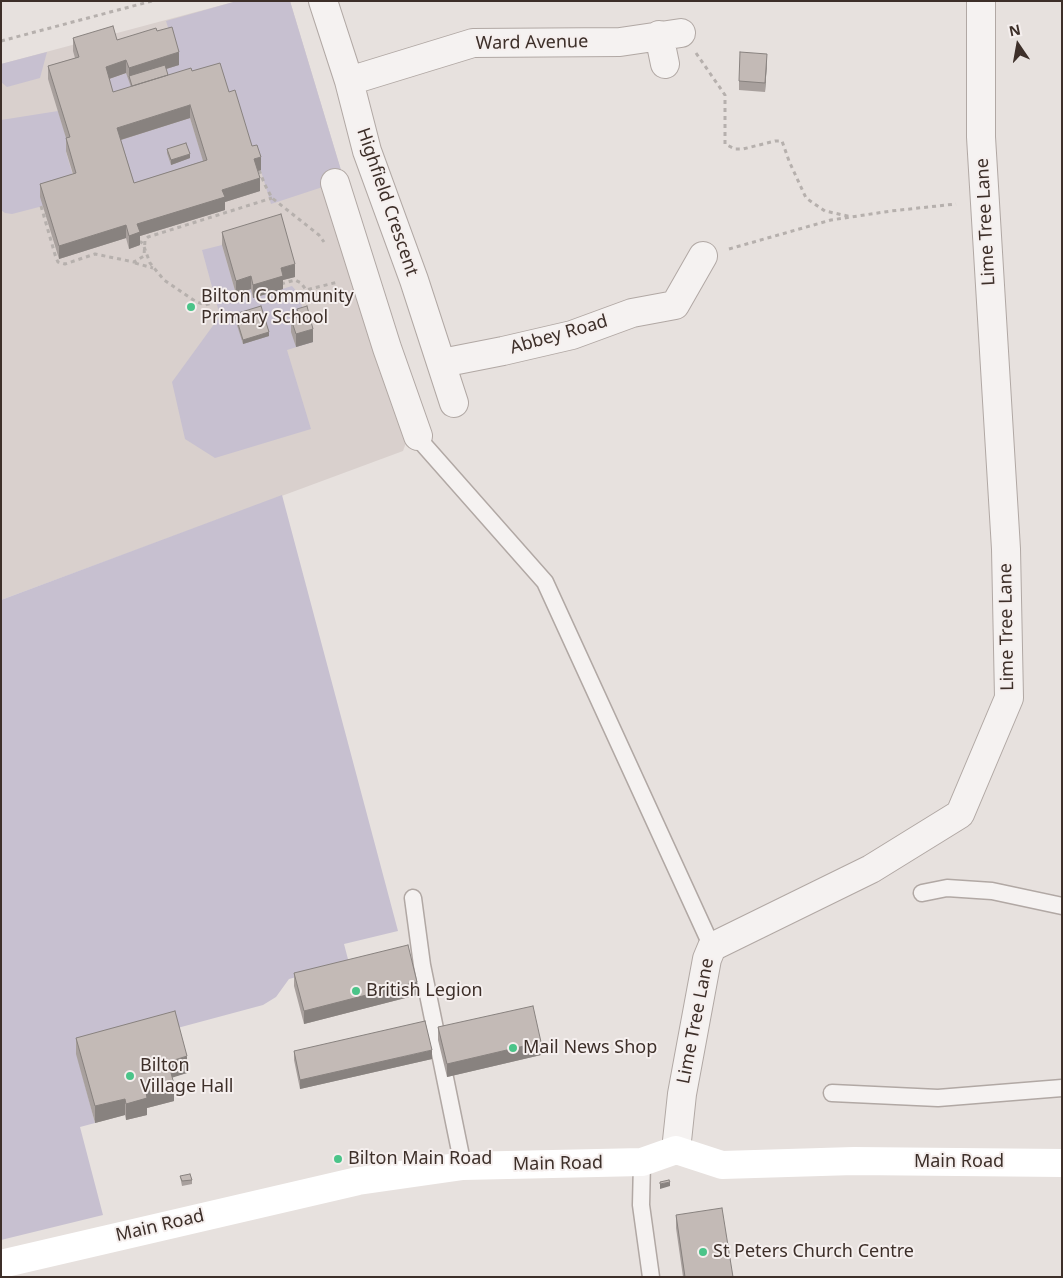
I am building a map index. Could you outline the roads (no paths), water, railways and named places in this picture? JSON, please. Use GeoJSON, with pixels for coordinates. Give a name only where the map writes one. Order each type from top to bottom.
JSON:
{"type":"FeatureCollection","features":[{"type":"Feature","properties":{"kind":"main road","name":"Main Road"},"geometry":{"type":"LineString","coordinates":[[1,1264],[358,1181],[463,1166],[642,1162],[676,1150],[722,1165],[854,1161],[1062,1163]]}},
{"type":"Feature","properties":{"kind":"street","name":"Highfield Crescent"},"geometry":{"type":"LineString","coordinates":[[323,1],[349,81],[367,151],[414,280],[454,403]]}},
{"type":"Feature","properties":{"kind":"street","name":"Lime Tree Lane"},"geometry":{"type":"LineString","coordinates":[[676,1150],[682,1094],[707,958],[712,947],[871,869],[960,814],[1009,698],[1006,549],[981,137],[981,1]]}},
{"type":"Feature","properties":{"kind":"street","name":"Ward Avenue"},"geometry":{"type":"LineString","coordinates":[[349,81],[473,43],[620,42],[670,34],[665,64]]}},
{"type":"Feature","properties":{"kind":"street"},"geometry":{"type":"LineString","coordinates":[[335,183],[418,436]]}},
{"type":"Feature","properties":{"kind":"street","name":"Abbey Road"},"geometry":{"type":"LineString","coordinates":[[442,363],[572,335],[632,313],[683,313],[703,256]]}},
{"type":"Feature","properties":{"kind":"lane"},"geometry":{"type":"LineString","coordinates":[[418,436],[545,582],[712,947]]}},
{"type":"Feature","properties":{"kind":"lane"},"geometry":{"type":"LineString","coordinates":[[922,892],[947,888],[992,891],[1062,906]]}},
{"type":"Feature","properties":{"kind":"lane"},"geometry":{"type":"LineString","coordinates":[[413,898],[422,965],[463,1166]]}},
{"type":"Feature","properties":{"kind":"lane"},"geometry":{"type":"LineString","coordinates":[[832,1093],[938,1098],[1062,1088]]}},
{"type":"Feature","properties":{"kind":"lane"},"geometry":{"type":"LineString","coordinates":[[642,1162],[641,1205],[651,1277]]}},
{"type":"Feature","properties":{"kind":"place","name":"Bilton Community Primary School"},"geometry":{"type":"Point","coordinates":[191,307]}},
{"type":"Feature","properties":{"kind":"place","name":"British Legion"},"geometry":{"type":"Point","coordinates":[356,991]}},
{"type":"Feature","properties":{"kind":"place","name":"Mail News Shop"},"geometry":{"type":"Point","coordinates":[513,1048]}},
{"type":"Feature","properties":{"kind":"place","name":"Bilton Village Hall"},"geometry":{"type":"Point","coordinates":[130,1076]}},
{"type":"Feature","properties":{"kind":"place","name":"Bilton Main Road"},"geometry":{"type":"Point","coordinates":[338,1159]}},
{"type":"Feature","properties":{"kind":"place","name":"St Peters Church Centre"},"geometry":{"type":"Point","coordinates":[703,1252]}}]}
